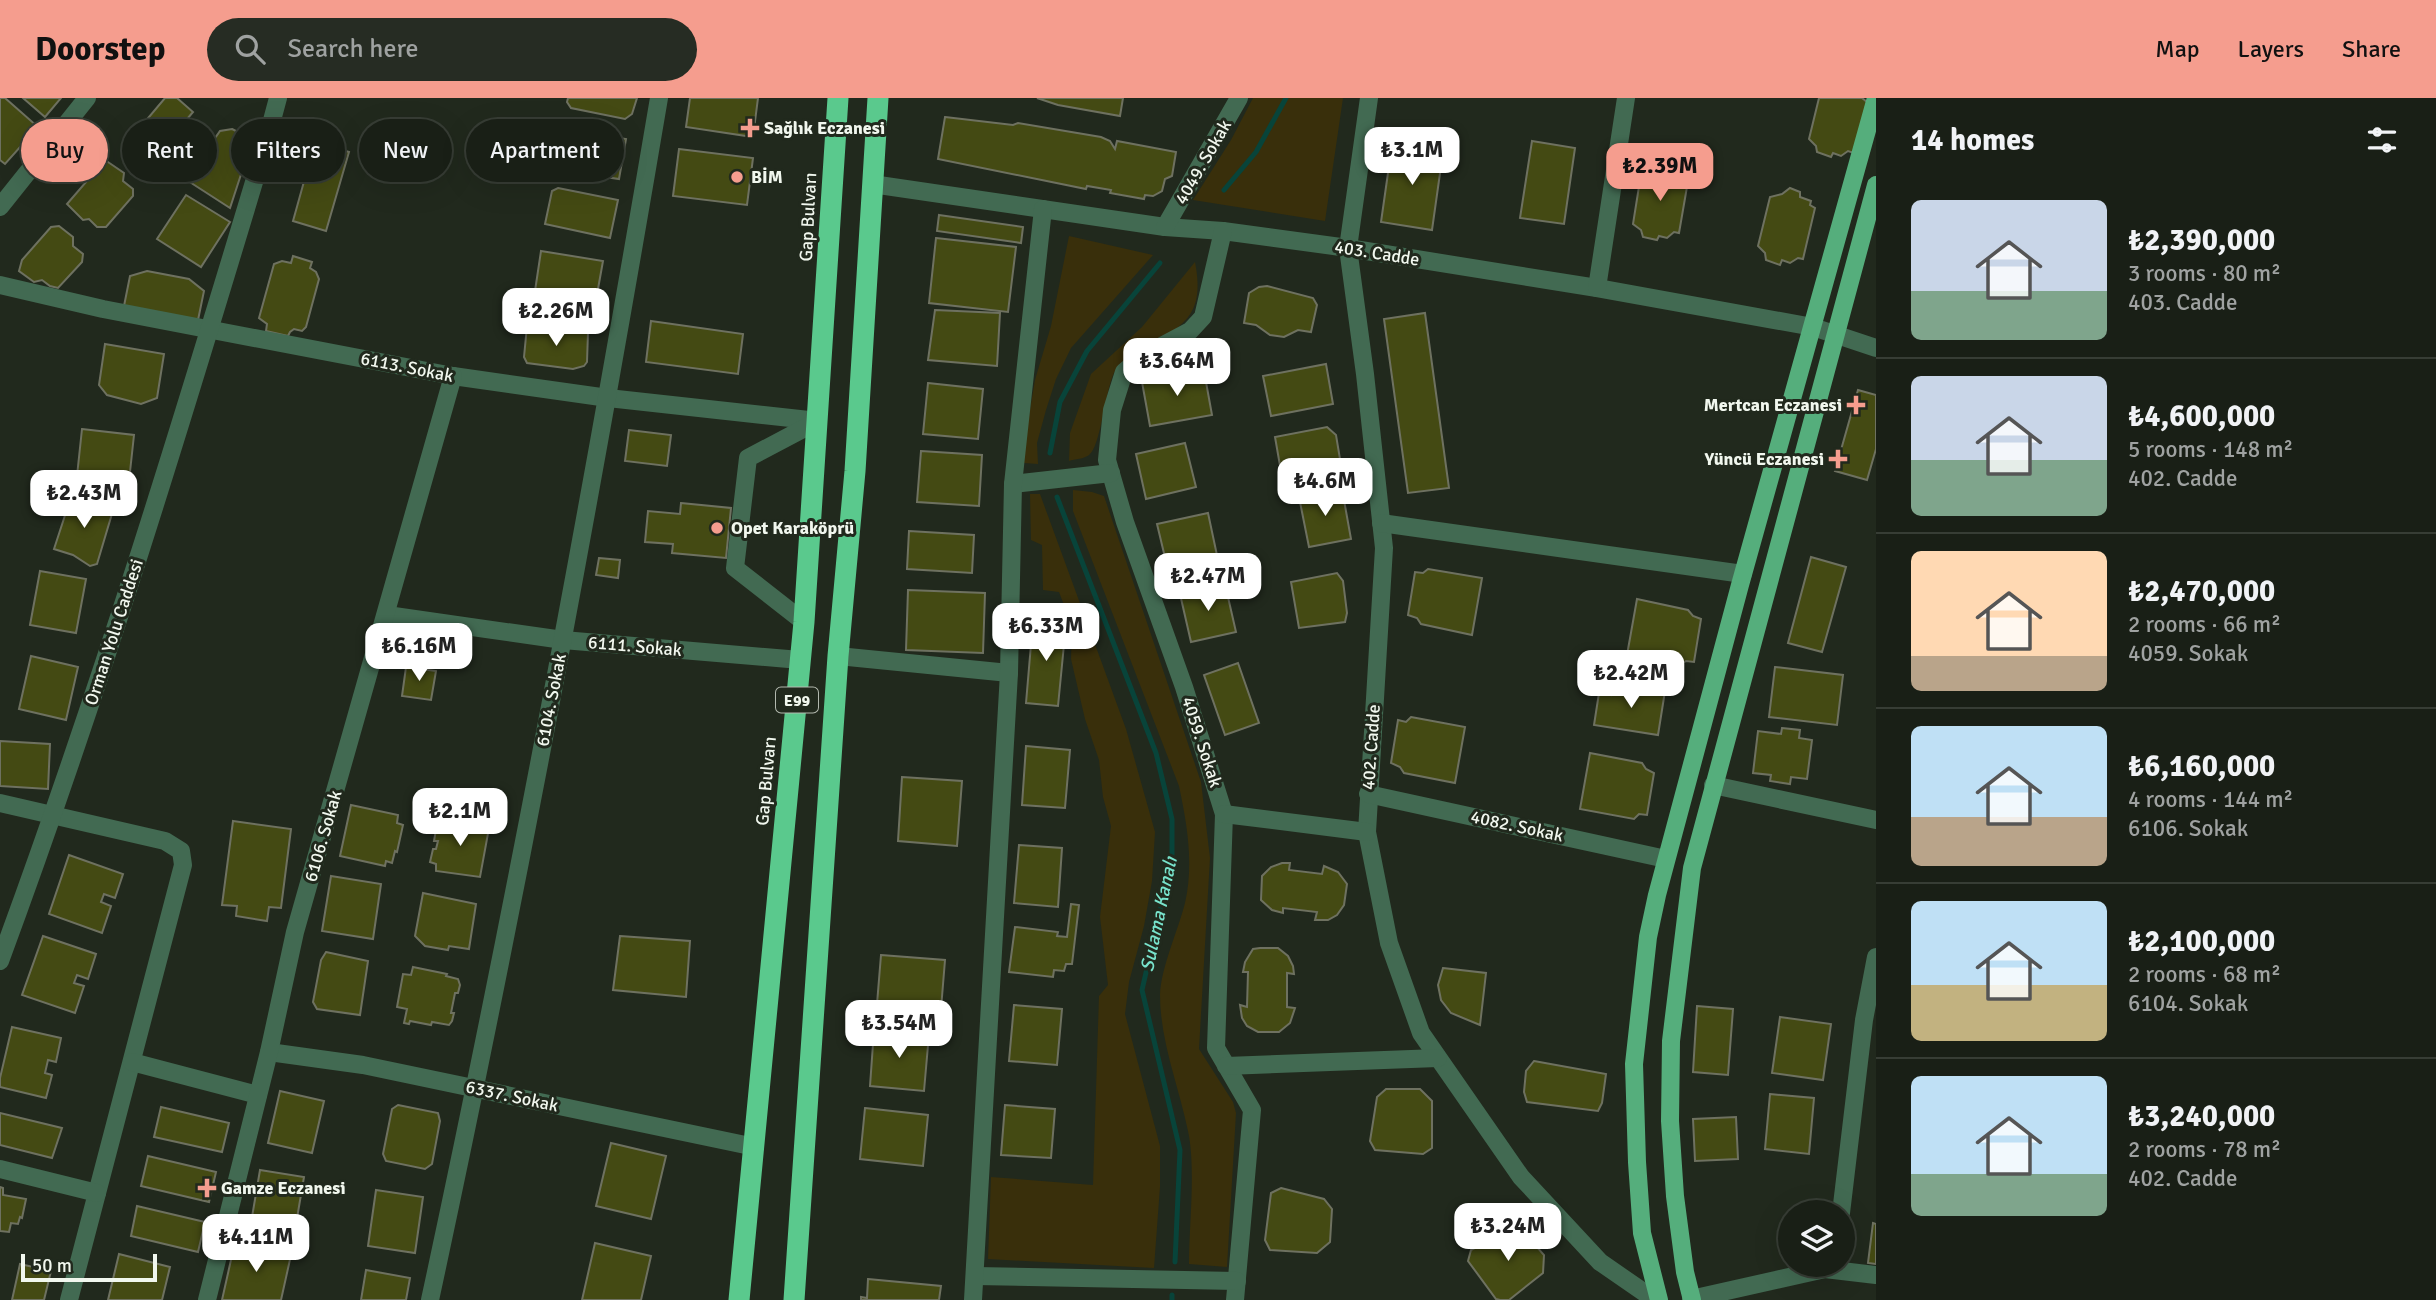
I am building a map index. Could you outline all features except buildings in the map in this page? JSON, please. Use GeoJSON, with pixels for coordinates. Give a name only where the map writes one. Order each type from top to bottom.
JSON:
{"type":"FeatureCollection","features":[{"type":"Feature","properties":{"kind":"highway","name":"Gap Bulvarı"},"geometry":{"type":"LineString","coordinates":[[739,1300],[804,622],[838,98]]}},
{"type":"Feature","properties":{"kind":"highway","name":"E99"},"geometry":{"type":"LineString","coordinates":[[794,1300],[838,656],[855,471],[878,98]]}},
{"type":"Feature","properties":{"kind":"main road"},"geometry":{"type":"LineString","coordinates":[[1657,1300],[1643,1233],[1637,1162],[1634,1064],[1648,937],[1743,574],[1876,98]]}},
{"type":"Feature","properties":{"kind":"main road"},"geometry":{"type":"LineString","coordinates":[[1691,1300],[1675,1196],[1670,1121],[1671,1041],[1692,868],[1876,185]]}},
{"type":"Feature","properties":{"kind":"street"},"geometry":{"type":"LineString","coordinates":[[0,207],[87,98]]}},
{"type":"Feature","properties":{"kind":"street","name":"Orman Yolu Caddesi"},"geometry":{"type":"LineString","coordinates":[[0,961],[54,817],[167,470],[278,98]]}},
{"type":"Feature","properties":{"kind":"street","name":"6104. Sokak"},"geometry":{"type":"LineString","coordinates":[[430,1300],[475,1088],[563,640],[608,398],[659,98]]}},
{"type":"Feature","properties":{"kind":"street","name":"4049. Sokak"},"geometry":{"type":"LineString","coordinates":[[1165,227],[1239,98]]}},
{"type":"Feature","properties":{"kind":"street","name":"402. Cadde"},"geometry":{"type":"LineString","coordinates":[[1369,98],[1348,248],[1384,548],[1367,832],[1389,943],[1420,1032],[1521,1177],[1600,1262],[1657,1300]]}},
{"type":"Feature","properties":{"kind":"street"},"geometry":{"type":"LineString","coordinates":[[1597,288],[1626,98]]}},
{"type":"Feature","properties":{"kind":"street","name":"403. Cadde"},"geometry":{"type":"LineString","coordinates":[[873,184],[1165,227],[1223,231],[1348,248],[1597,288],[1813,327],[1876,348]]}},
{"type":"Feature","properties":{"kind":"street"},"geometry":{"type":"LineString","coordinates":[[973,1300],[1009,673],[1013,484],[1043,209]]}},
{"type":"Feature","properties":{"kind":"street","name":"4059. Sokak"},"geometry":{"type":"LineString","coordinates":[[1223,231],[1202,317],[1190,331],[1143,356],[1124,372],[1112,410],[1107,460],[1125,522],[1184,687],[1224,814],[1216,1048],[1252,1110],[1235,1300]]}},
{"type":"Feature","properties":{"kind":"street","name":"6113. Sokak"},"geometry":{"type":"LineString","coordinates":[[0,285],[103,309],[453,376],[608,398],[818,421]]}},
{"type":"Feature","properties":{"kind":"street","name":"6106. Sokak"},"geometry":{"type":"LineString","coordinates":[[207,1300],[269,1052],[295,933],[453,376]]}},
{"type":"Feature","properties":{"kind":"street"},"geometry":{"type":"LineString","coordinates":[[804,622],[736,568],[748,458],[818,421]]}},
{"type":"Feature","properties":{"kind":"street"},"geometry":{"type":"LineString","coordinates":[[1013,484],[1111,474]]}},
{"type":"Feature","properties":{"kind":"street"},"geometry":{"type":"LineString","coordinates":[[1381,523],[1743,574]]}},
{"type":"Feature","properties":{"kind":"street","name":"6111. Sokak"},"geometry":{"type":"LineString","coordinates":[[387,615],[563,640],[800,660]]}},
{"type":"Feature","properties":{"kind":"street"},"geometry":{"type":"LineString","coordinates":[[838,656],[1009,673]]}},
{"type":"Feature","properties":{"kind":"street"},"geometry":{"type":"LineString","coordinates":[[1713,785],[1876,820]]}},
{"type":"Feature","properties":{"kind":"street","name":"4082. Sokak"},"geometry":{"type":"LineString","coordinates":[[1368,794],[1667,859]]}},
{"type":"Feature","properties":{"kind":"street"},"geometry":{"type":"LineString","coordinates":[[0,803],[165,841],[181,851],[183,865],[69,1300]]}},
{"type":"Feature","properties":{"kind":"street"},"geometry":{"type":"LineString","coordinates":[[1224,814],[1367,832]]}},
{"type":"Feature","properties":{"kind":"street"},"geometry":{"type":"LineString","coordinates":[[1843,1200],[1864,1020],[1876,957]]}},
{"type":"Feature","properties":{"kind":"street","name":"6337. Sokak"},"geometry":{"type":"LineString","coordinates":[[269,1052],[363,1065],[755,1147]]}},
{"type":"Feature","properties":{"kind":"street"},"geometry":{"type":"LineString","coordinates":[[1226,1066],[1438,1058]]}},
{"type":"Feature","properties":{"kind":"street"},"geometry":{"type":"LineString","coordinates":[[132,1062],[258,1094]]}},
{"type":"Feature","properties":{"kind":"street"},"geometry":{"type":"LineString","coordinates":[[0,1169],[97,1193]]}},
{"type":"Feature","properties":{"kind":"street"},"geometry":{"type":"LineString","coordinates":[[1855,1272],[1876,1275]]}},
{"type":"Feature","properties":{"kind":"street"},"geometry":{"type":"LineString","coordinates":[[975,1276],[1237,1281]]}},
{"type":"Feature","properties":{"kind":"street"},"geometry":{"type":"LineString","coordinates":[[1691,1300],[1785,1277]]}},
{"type":"Feature","properties":{"kind":"shaded area"},"geometry":{"type":"Polygon","coordinates":[[[1253,98],[1343,98],[1325,221],[1193,200],[1231,140],[1253,98]]]}},
{"type":"Feature","properties":{"kind":"shaded area"},"geometry":{"type":"Polygon","coordinates":[[[1069,236],[1153,255],[1071,348],[1056,379],[1046,410],[1037,443],[1038,464],[1024,463],[1035,380],[1051,326],[1069,236]]]}},
{"type":"Feature","properties":{"kind":"shaded area"},"geometry":{"type":"Polygon","coordinates":[[[1195,262],[1197,296],[1187,319],[1119,366],[1111,381],[1093,450],[1087,456],[1069,461],[1070,433],[1091,374],[1142,327],[1195,262]]]}},
{"type":"Feature","properties":{"kind":"shaded area"},"geometry":{"type":"Polygon","coordinates":[[[1073,490],[1104,496],[1201,782],[1210,858],[1199,1049],[1233,1102],[1236,1113],[1227,1267],[1189,1264],[1192,1179],[1190,1145],[1166,1047],[1161,1012],[1163,973],[1188,888],[1187,829],[1182,800],[1179,786],[1073,511],[1073,490]]]}},
{"type":"Feature","properties":{"kind":"shaded area"},"geometry":{"type":"Polygon","coordinates":[[[1030,494],[1040,494],[1126,729],[1155,832],[1152,881],[1144,926],[1129,982],[1125,1014],[1160,1146],[1154,1268],[988,1259],[991,1177],[1093,1185],[1099,996],[1108,985],[1100,917],[1111,826],[1103,797],[1099,760],[1085,719],[1071,659],[1072,626],[1059,592],[1043,590],[1042,545],[1031,540],[1030,494]]]}},
{"type":"Feature","properties":{"kind":"waterway","name":"Sulama Kanalı"},"geometry":{"type":"LineString","coordinates":[[1224,190],[1256,152],[1286,98]]}},
{"type":"Feature","properties":{"kind":"waterway","name":"Sulama Kanalı"},"geometry":{"type":"LineString","coordinates":[[1050,453],[1060,402],[1087,351],[1160,263]]}},
{"type":"Feature","properties":{"kind":"waterway","name":"Sulama Kanalı"},"geometry":{"type":"LineString","coordinates":[[1057,497],[1156,753],[1172,819],[1172,859],[1142,990],[1180,1150],[1175,1262]]}},
{"type":"Feature","properties":{"kind":"waterway","name":"Sulama Kanalı"},"geometry":{"type":"LineString","coordinates":[[1172,1295],[1172,1300]]}},
{"type":"Feature","properties":{"kind":"place","name":"Sağlık Eczanesi"},"geometry":{"type":"Point","coordinates":[750,128]}},
{"type":"Feature","properties":{"kind":"place","name":"BİM"},"geometry":{"type":"Point","coordinates":[737,177]}},
{"type":"Feature","properties":{"kind":"place","name":"Mertcan Eczanesi"},"geometry":{"type":"Point","coordinates":[1856,405]}},
{"type":"Feature","properties":{"kind":"place","name":"Yüncü Eczanesi"},"geometry":{"type":"Point","coordinates":[1838,459]}},
{"type":"Feature","properties":{"kind":"place","name":"Opet Karaköprü"},"geometry":{"type":"Point","coordinates":[717,528]}},
{"type":"Feature","properties":{"kind":"place","name":"Gamze Eczanesi"},"geometry":{"type":"Point","coordinates":[207,1188]}}]}
